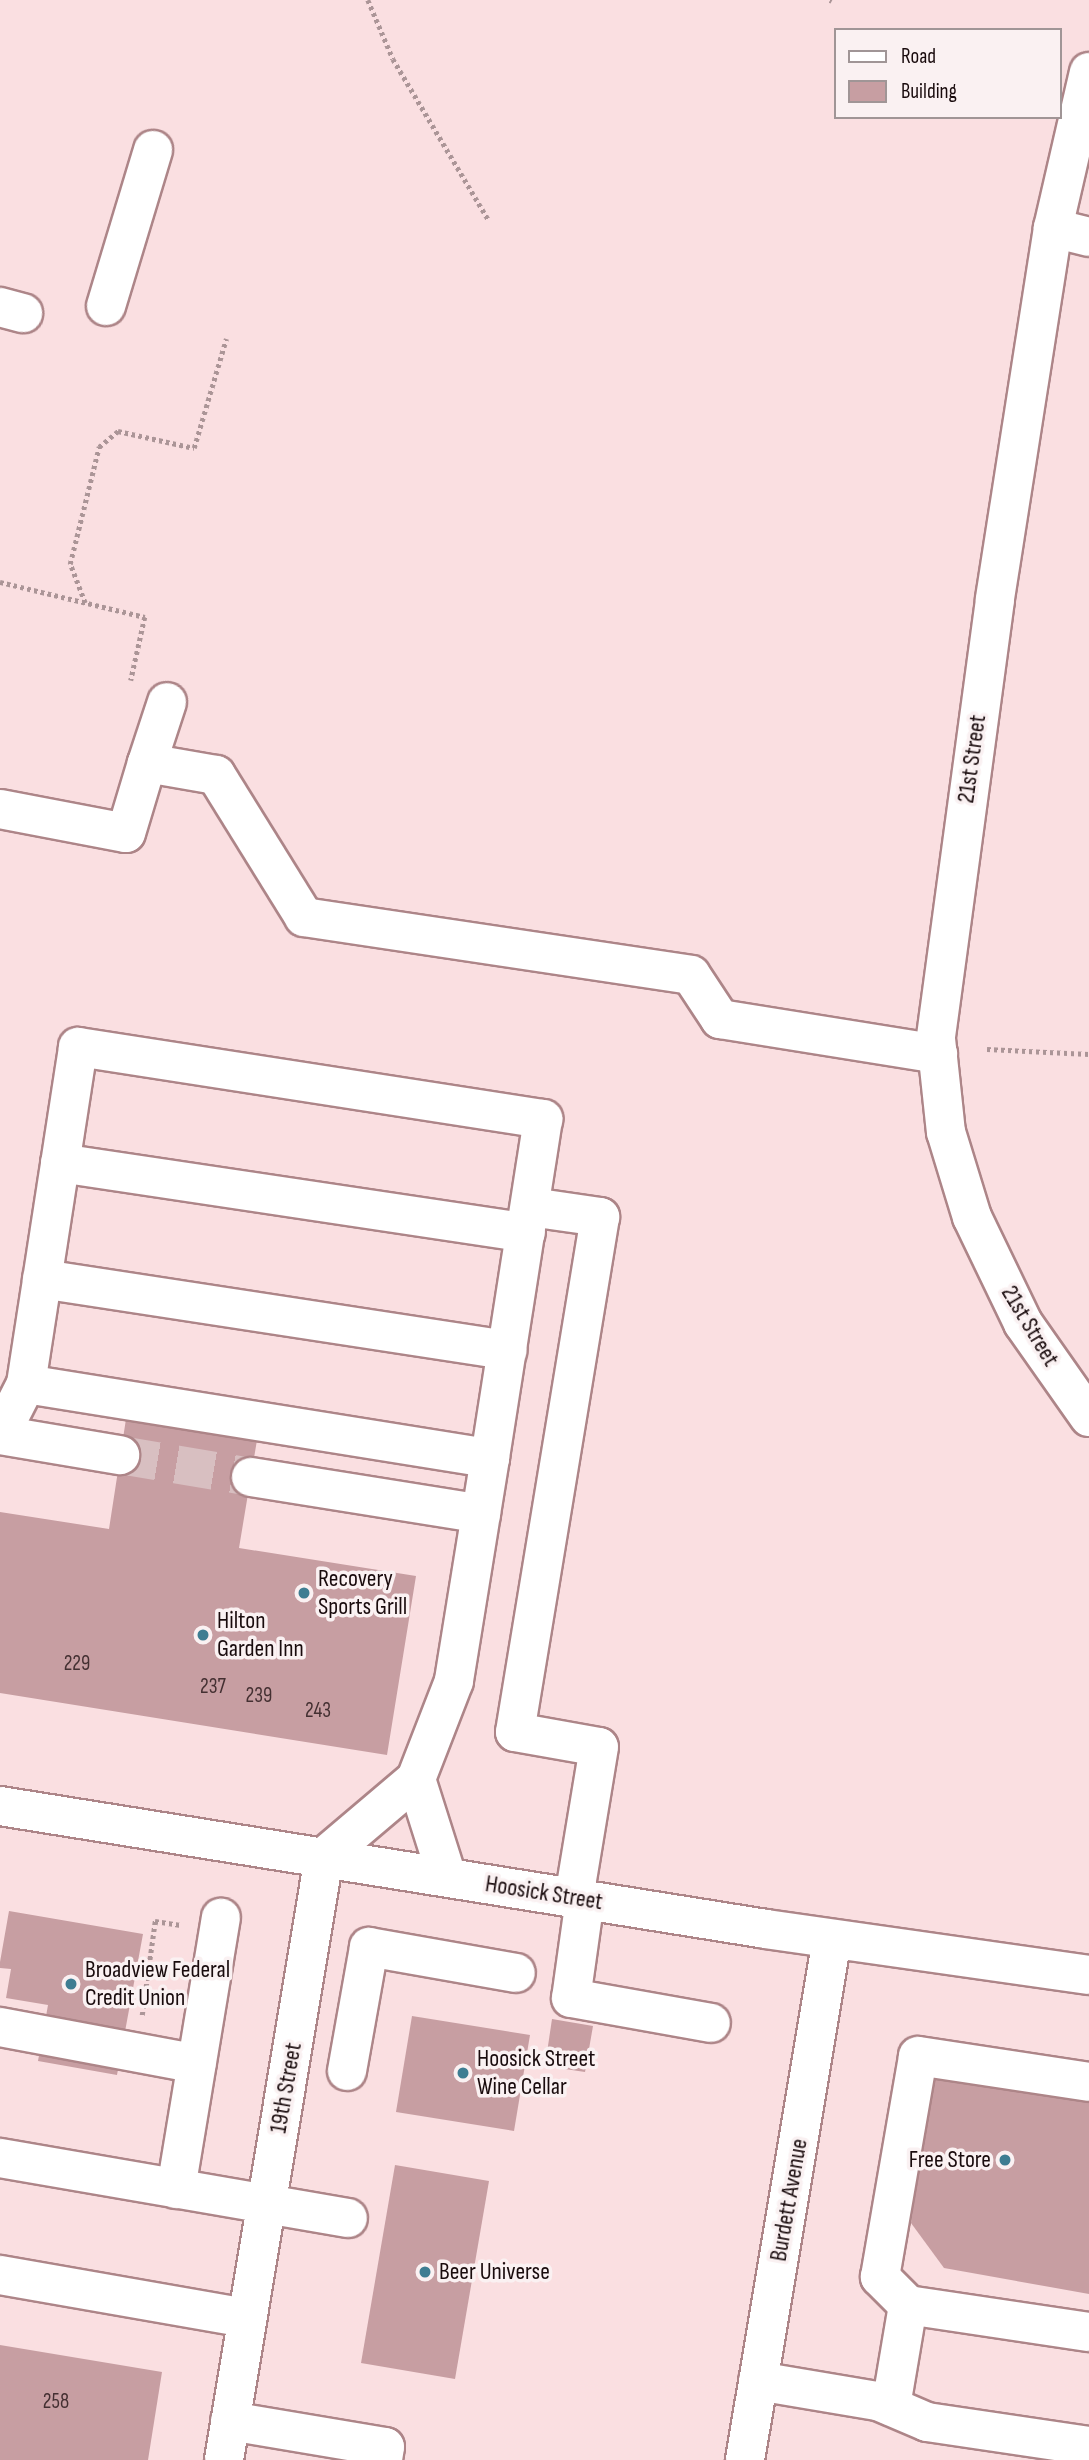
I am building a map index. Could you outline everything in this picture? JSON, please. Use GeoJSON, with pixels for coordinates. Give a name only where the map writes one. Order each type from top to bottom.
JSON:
{"type":"FeatureCollection","features":[{"type":"Feature","properties":{"kind":"main road","name":"21st Street"},"geometry":{"type":"LineString","coordinates":[[1089,72],[1071,233],[946,939],[937,1055],[946,1132],[972,1217],[1023,1322],[1089,1418]]}},
{"type":"Feature","properties":{"kind":"main road"},"geometry":{"type":"LineString","coordinates":[[106,306],[153,150]]}},
{"type":"Feature","properties":{"kind":"main road"},"geometry":{"type":"LineString","coordinates":[[0,809],[126,833],[167,702]]}},
{"type":"Feature","properties":{"kind":"main road"},"geometry":{"type":"LineString","coordinates":[[146,763],[216,775],[304,917],[691,975],[720,1019],[937,1055]]}},
{"type":"Feature","properties":{"kind":"main road"},"geometry":{"type":"LineString","coordinates":[[120,1455],[0,1435],[26,1384],[79,1047],[543,1119],[454,1681],[416,1779],[324,1857]]}},
{"type":"Feature","properties":{"kind":"main road"},"geometry":{"type":"LineString","coordinates":[[60,1163],[528,1220],[600,1217],[515,1732],[599,1747],[579,1898],[571,1998],[711,2024]]}},
{"type":"Feature","properties":{"kind":"main road"},"geometry":{"type":"LineString","coordinates":[[42,1279],[508,1350]]}},
{"type":"Feature","properties":{"kind":"main road"},"geometry":{"type":"LineString","coordinates":[[26,1384],[490,1458]]}},
{"type":"Feature","properties":{"kind":"main road"},"geometry":{"type":"LineString","coordinates":[[251,1477],[481,1514]]}},
{"type":"Feature","properties":{"kind":"main road"},"geometry":{"type":"LineString","coordinates":[[416,1779],[447,1877]]}},
{"type":"Feature","properties":{"kind":"main road","name":"Hoosick Street"},"geometry":{"type":"LineString","coordinates":[[0,1806],[832,1939],[1089,1975]]}},
{"type":"Feature","properties":{"kind":"main road","name":"19th Street"},"geometry":{"type":"LineString","coordinates":[[224,2460],[324,1857]]}},
{"type":"Feature","properties":{"kind":"main road"},"geometry":{"type":"LineString","coordinates":[[177,2189],[197,2064],[207,1922]]}},
{"type":"Feature","properties":{"kind":"main road","name":"Burdett Avenue"},"geometry":{"type":"LineString","coordinates":[[745,2460],[832,1939]]}},
{"type":"Feature","properties":{"kind":"main road"},"geometry":{"type":"LineString","coordinates":[[347,2071],[369,1947],[516,1973]]}},
{"type":"Feature","properties":{"kind":"main road"},"geometry":{"type":"LineString","coordinates":[[300,2007],[357,2014]]}},
{"type":"Feature","properties":{"kind":"main road"},"geometry":{"type":"LineString","coordinates":[[0,2027],[197,2064]]}},
{"type":"Feature","properties":{"kind":"main road"},"geometry":{"type":"LineString","coordinates":[[1089,2082],[918,2056],[880,2277],[908,2305],[1089,2332]]}},
{"type":"Feature","properties":{"kind":"main road"},"geometry":{"type":"LineString","coordinates":[[0,2158],[348,2218]]}},
{"type":"Feature","properties":{"kind":"main road"},"geometry":{"type":"LineString","coordinates":[[0,2275],[247,2318]]}},
{"type":"Feature","properties":{"kind":"main road"},"geometry":{"type":"LineString","coordinates":[[891,2406],[908,2305]]}},
{"type":"Feature","properties":{"kind":"main road"},"geometry":{"type":"LineString","coordinates":[[758,2381],[891,2406],[927,2422],[1089,2446]]}},
{"type":"Feature","properties":{"kind":"main road"},"geometry":{"type":"LineString","coordinates":[[230,2421],[385,2447],[383,2460]]}},
{"type":"Feature","properties":{"kind":"path"},"geometry":{"type":"LineString","coordinates":[[368,0],[393,59],[488,219]]}},
{"type":"Feature","properties":{"kind":"path"},"geometry":{"type":"LineString","coordinates":[[85,603],[70,564],[99,447],[118,431],[194,448],[226,339]]}},
{"type":"Feature","properties":{"kind":"path"},"geometry":{"type":"LineString","coordinates":[[0,582],[145,617],[128,696],[167,702]]}},
{"type":"Feature","properties":{"kind":"path"},"geometry":{"type":"LineString","coordinates":[[987,1049],[1089,1054]]}},
{"type":"Feature","properties":{"kind":"path"},"geometry":{"type":"LineString","coordinates":[[153,2019],[141,2017],[155,1921],[207,1922]]}},
{"type":"Feature","properties":{"kind":"building","name":"Hilton Garden Inn"},"geometry":{"type":"Polygon","coordinates":[[[126,1419],[257,1440],[239,1548],[416,1576],[387,1755],[0,1693],[0,1512],[109,1529],[126,1419]]]}},
{"type":"Feature","properties":{"kind":"building","name":"Broadview Federal Credit Union"},"geometry":{"type":"Polygon","coordinates":[[[9,1911],[143,1934],[117,2075],[38,2061],[48,2005],[6,1998],[11,1969],[0,1968],[0,1962],[9,1911]]]}},
{"type":"Feature","properties":{"kind":"building","name":"Hoosick Street Wine Cellar"},"geometry":{"type":"Polygon","coordinates":[[[412,2016],[530,2035],[514,2131],[396,2112],[412,2016]]]}},
{"type":"Feature","properties":{"kind":"building"},"geometry":{"type":"Polygon","coordinates":[[[552,2019],[593,2026],[585,2072],[545,2066],[552,2019]]]}},
{"type":"Feature","properties":{"kind":"building","name":"Free Store"},"geometry":{"type":"Polygon","coordinates":[[[933,2074],[1089,2097],[1089,2294],[944,2268],[911,2223],[933,2074]]]}},
{"type":"Feature","properties":{"kind":"building","name":"Beer Universe"},"geometry":{"type":"Polygon","coordinates":[[[395,2165],[489,2181],[455,2379],[361,2363],[395,2165]]]}},
{"type":"Feature","properties":{"kind":"building"},"geometry":{"type":"Polygon","coordinates":[[[0,2345],[162,2372],[148,2460],[0,2460],[0,2345]]]}},
{"type":"Feature","properties":{"kind":"tunnel"},"geometry":{"type":"LineString","coordinates":[[120,1455],[251,1477]]}},
{"type":"Feature","properties":{"kind":"place","name":"Recovery Sports Grill"},"geometry":{"type":"Point","coordinates":[304,1593]}},
{"type":"Feature","properties":{"kind":"place","name":"Hilton Garden Inn"},"geometry":{"type":"Point","coordinates":[203,1635]}},
{"type":"Feature","properties":{"kind":"place","name":"Broadview Federal Credit Union"},"geometry":{"type":"Point","coordinates":[71,1984]}},
{"type":"Feature","properties":{"kind":"place","name":"Hoosick Street Wine Cellar"},"geometry":{"type":"Point","coordinates":[463,2073]}},
{"type":"Feature","properties":{"kind":"place","name":"Free Store"},"geometry":{"type":"Point","coordinates":[1005,2160]}},
{"type":"Feature","properties":{"kind":"place","name":"Beer Universe"},"geometry":{"type":"Point","coordinates":[425,2272]}}]}
